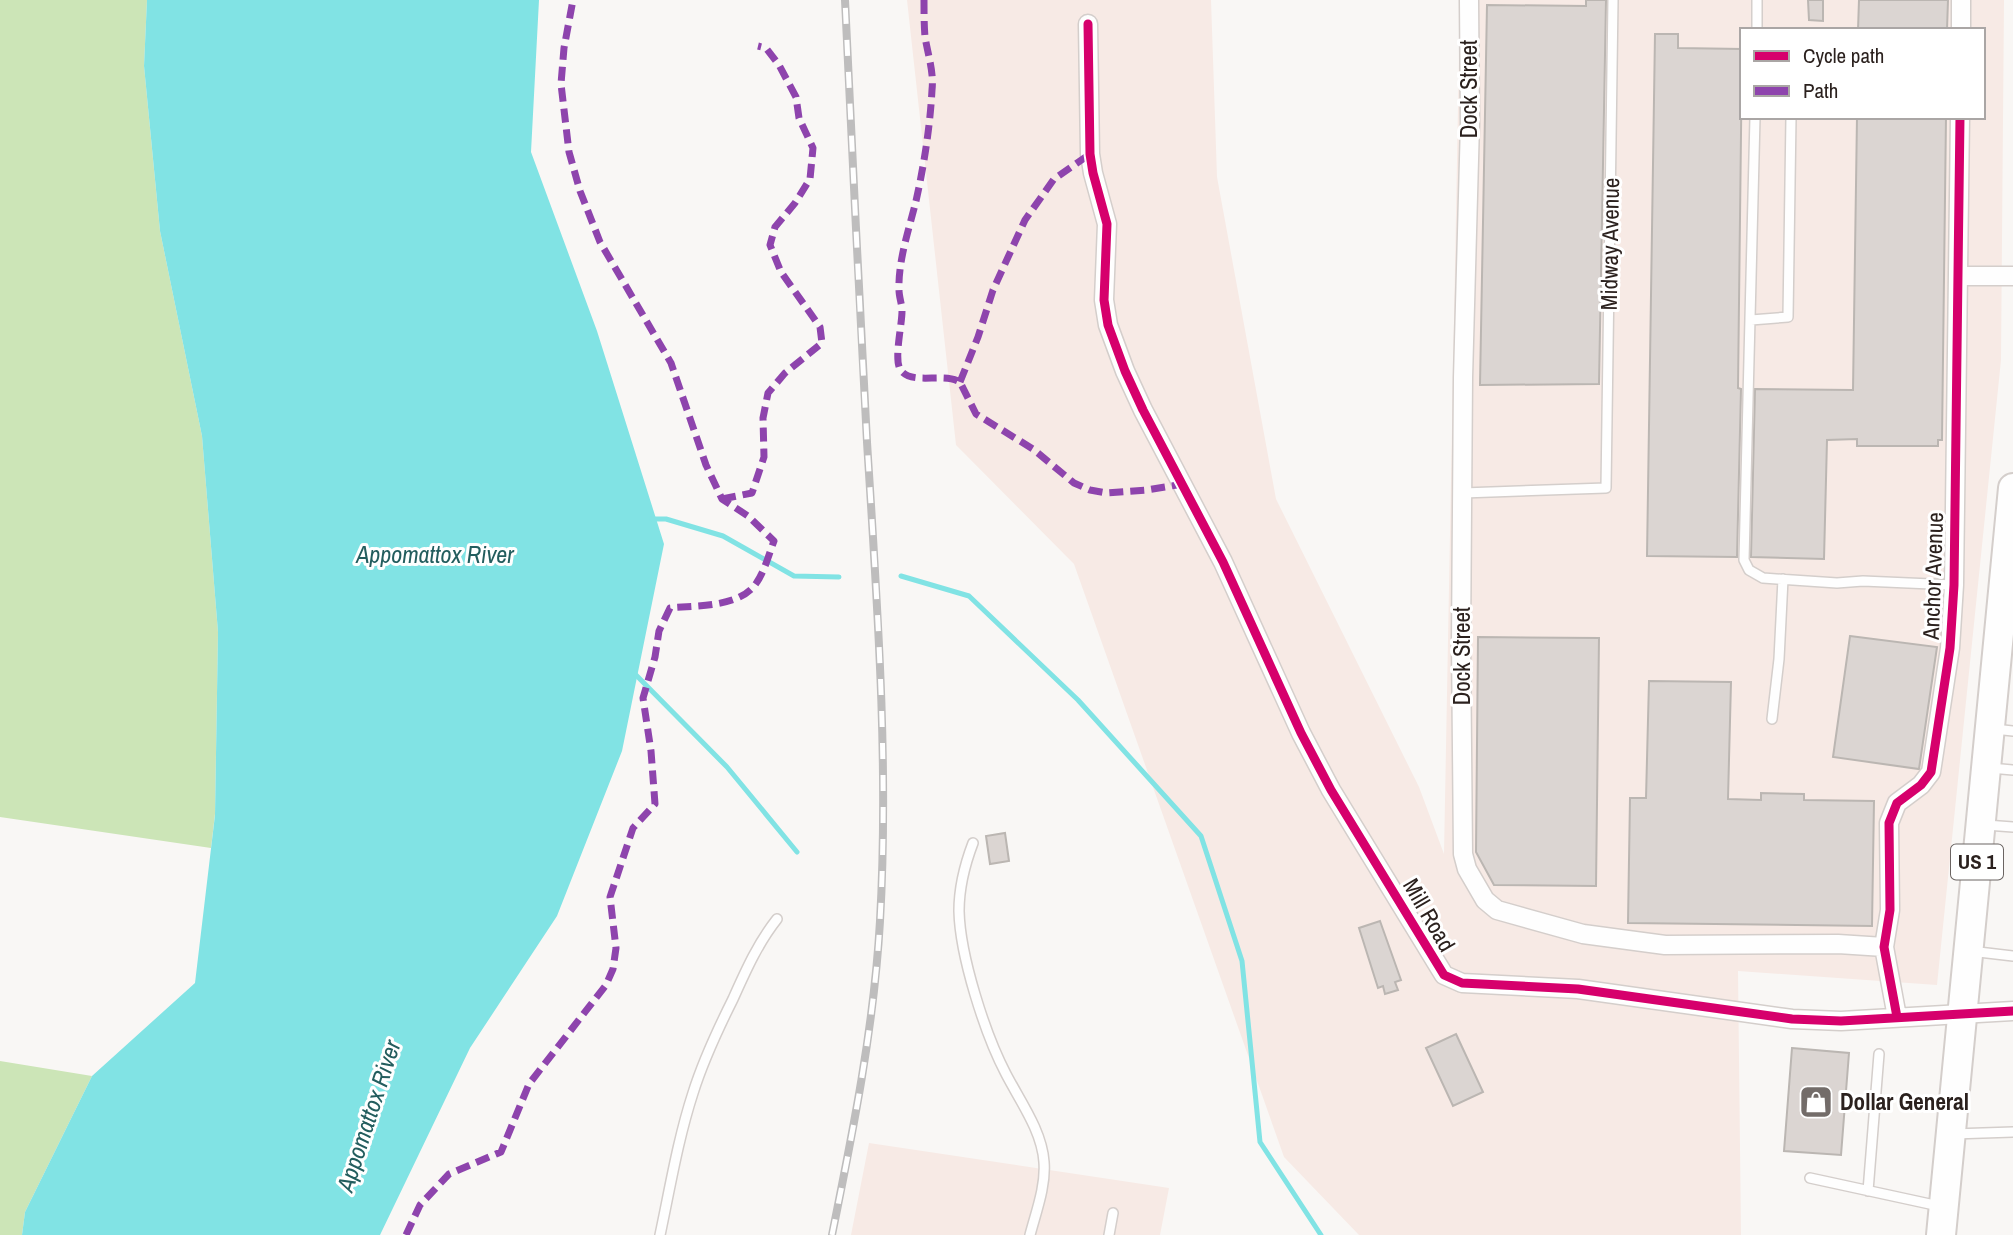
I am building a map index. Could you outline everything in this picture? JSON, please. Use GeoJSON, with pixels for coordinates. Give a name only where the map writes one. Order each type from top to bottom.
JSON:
{"type":"FeatureCollection","features":[{"type":"Feature","properties":{"kind":"main road","name":"US 1"},"geometry":{"type":"LineString","coordinates":[[1943,1221],[1980,825],[2000,769],[2013,488]]}},
{"type":"Feature","properties":{"kind":"street","name":"Dock Street"},"geometry":{"type":"LineString","coordinates":[[1469,0],[1470,123],[1463,378],[1461,642],[1463,854],[1467,869],[1488,904],[1497,910],[1583,934],[1665,945],[1839,944],[1884,947]]}},
{"type":"Feature","properties":{"kind":"street"},"geometry":{"type":"LineString","coordinates":[[1961,0],[1961,28]]}},
{"type":"Feature","properties":{"kind":"street","name":"Mill Road"},"geometry":{"type":"LineString","coordinates":[[1087,24],[1090,154],[1107,224],[1104,300],[1108,325],[1143,410],[1223,562],[1301,733],[1444,975],[1462,983],[1578,989],[1793,1019],[1841,1021],[2013,1011]]}},
{"type":"Feature","properties":{"kind":"street","name":"Anchor Avenue"},"geometry":{"type":"LineString","coordinates":[[1897,1017],[1884,947],[1891,910],[1889,823],[1897,803],[1921,785],[1931,772],[1950,648],[1954,585],[1960,119]]}},
{"type":"Feature","properties":{"kind":"street"},"geometry":{"type":"LineString","coordinates":[[1959,276],[2013,276]]}},
{"type":"Feature","properties":{"kind":"lane","name":"Midway Avenue"},"geometry":{"type":"LineString","coordinates":[[1463,493],[1606,488],[1613,0]]}},
{"type":"Feature","properties":{"kind":"lane"},"geometry":{"type":"LineString","coordinates":[[1757,0],[1757,28]]}},
{"type":"Feature","properties":{"kind":"lane"},"geometry":{"type":"LineString","coordinates":[[1755,119],[1744,560],[1756,576],[1837,583],[1863,581],[1954,585]]}},
{"type":"Feature","properties":{"kind":"lane"},"geometry":{"type":"LineString","coordinates":[[1751,320],[1788,317],[1791,119]]}},
{"type":"Feature","properties":{"kind":"lane"},"geometry":{"type":"LineString","coordinates":[[1772,719],[1779,659],[1783,579]]}},
{"type":"Feature","properties":{"kind":"lane"},"geometry":{"type":"LineString","coordinates":[[1980,825],[2013,827]]}},
{"type":"Feature","properties":{"kind":"lane"},"geometry":{"type":"LineString","coordinates":[[973,843],[961,888],[961,930],[993,1047],[1039,1138],[1044,1160],[1039,1203],[1030,1235]]}},
{"type":"Feature","properties":{"kind":"lane"},"geometry":{"type":"LineString","coordinates":[[660,1235],[676,1155],[697,1082],[713,1040],[753,955],[763,936],[777,919]]}},
{"type":"Feature","properties":{"kind":"lane"},"geometry":{"type":"LineString","coordinates":[[1968,951],[2013,956]]}},
{"type":"Feature","properties":{"kind":"lane"},"geometry":{"type":"LineString","coordinates":[[1868,1191],[1879,1054]]}},
{"type":"Feature","properties":{"kind":"lane"},"geometry":{"type":"LineString","coordinates":[[1951,1134],[2013,1132]]}},
{"type":"Feature","properties":{"kind":"lane"},"geometry":{"type":"LineString","coordinates":[[1810,1178],[1868,1191],[1943,1221]]}},
{"type":"Feature","properties":{"kind":"lane"},"geometry":{"type":"LineString","coordinates":[[1108,1235],[1113,1213]]}},
{"type":"Feature","properties":{"kind":"shaded area"},"geometry":{"type":"Polygon","coordinates":[[[907,0],[1211,0],[1217,177],[1276,499],[1419,787],[1444,854],[1460,0],[2004,0],[2001,360],[1937,985],[1738,971],[1741,1235],[1359,1235],[1284,1157],[1074,564],[956,445],[907,0]]]}},
{"type":"Feature","properties":{"kind":"shaded area"},"geometry":{"type":"Polygon","coordinates":[[[869,1143],[1169,1188],[1160,1235],[851,1235],[869,1143]]]}},
{"type":"Feature","properties":{"kind":"green space"},"geometry":{"type":"Polygon","coordinates":[[[0,0],[147,0],[144,66],[160,231],[202,436],[218,632],[215,814],[211,848],[0,817],[0,0]]]}},
{"type":"Feature","properties":{"kind":"green space"},"geometry":{"type":"Polygon","coordinates":[[[0,1061],[92,1076],[25,1212],[22,1235],[0,1235],[0,1061]]]}},
{"type":"Feature","properties":{"kind":"water","name":"Appomattox River"},"geometry":{"type":"Polygon","coordinates":[[[147,0],[539,0],[531,152],[597,331],[664,544],[622,751],[557,916],[470,1048],[380,1235],[22,1235],[25,1212],[92,1076],[195,983],[215,815],[218,632],[202,436],[160,231],[144,66],[147,0]]]}},
{"type":"Feature","properties":{"kind":"building"},"geometry":{"type":"Polygon","coordinates":[[[1586,0],[1606,0],[1599,384],[1480,385],[1487,5],[1586,6],[1586,0]]]}},
{"type":"Feature","properties":{"kind":"building"},"geometry":{"type":"Polygon","coordinates":[[[1808,0],[1823,0],[1823,21],[1809,20],[1808,0]]]}},
{"type":"Feature","properties":{"kind":"building"},"geometry":{"type":"Polygon","coordinates":[[[1859,0],[1948,0],[1947,28],[1858,28],[1859,0]]]}},
{"type":"Feature","properties":{"kind":"building"},"geometry":{"type":"Polygon","coordinates":[[[1655,34],[1678,34],[1678,48],[1740,49],[1738,388],[1741,389],[1737,557],[1647,556],[1655,34]]]}},
{"type":"Feature","properties":{"kind":"building"},"geometry":{"type":"Polygon","coordinates":[[[1857,119],[1946,119],[1942,440],[1938,440],[1938,446],[1857,446],[1857,439],[1827,440],[1824,559],[1751,557],[1755,389],[1853,390],[1857,119]]]}},
{"type":"Feature","properties":{"kind":"building"},"geometry":{"type":"Polygon","coordinates":[[[1850,636],[1937,647],[1919,769],[1833,757],[1850,636]]]}},
{"type":"Feature","properties":{"kind":"building"},"geometry":{"type":"Polygon","coordinates":[[[1478,637],[1599,638],[1596,886],[1494,885],[1476,852],[1478,637]]]}},
{"type":"Feature","properties":{"kind":"building"},"geometry":{"type":"Polygon","coordinates":[[[1649,681],[1731,682],[1728,799],[1761,800],[1761,793],[1804,794],[1804,800],[1874,801],[1872,926],[1628,923],[1630,798],[1646,798],[1649,681]]]}},
{"type":"Feature","properties":{"kind":"building"},"geometry":{"type":"Polygon","coordinates":[[[1005,833],[1009,861],[990,864],[986,836],[1005,833]]]}},
{"type":"Feature","properties":{"kind":"building"},"geometry":{"type":"Polygon","coordinates":[[[1380,921],[1401,980],[1395,982],[1398,990],[1385,994],[1383,986],[1378,988],[1359,928],[1380,921]]]}},
{"type":"Feature","properties":{"kind":"building"},"geometry":{"type":"Polygon","coordinates":[[[1456,1034],[1483,1092],[1453,1106],[1426,1048],[1456,1034]]]}},
{"type":"Feature","properties":{"kind":"building","name":"Dollar General"},"geometry":{"type":"Polygon","coordinates":[[[1792,1048],[1849,1053],[1841,1155],[1784,1151],[1792,1048]]]}},
{"type":"Feature","properties":{"kind":"waterway"},"geometry":{"type":"LineString","coordinates":[[652,519],[666,519],[723,536],[794,576],[839,577]]}},
{"type":"Feature","properties":{"kind":"waterway"},"geometry":{"type":"LineString","coordinates":[[901,576],[969,596],[1078,700],[1201,836],[1242,961],[1260,1142],[1321,1235]]}},
{"type":"Feature","properties":{"kind":"waterway"},"geometry":{"type":"LineString","coordinates":[[634,673],[727,767],[797,852]]}},
{"type":"Feature","properties":{"kind":"railway"},"geometry":{"type":"LineString","coordinates":[[832,1235],[855,1118],[873,1000],[880,921],[883,801],[878,622],[845,0]]}},
{"type":"Feature","properties":{"kind":"marked path"},"geometry":{"type":"LineString","coordinates":[[406,1235],[420,1205],[449,1174],[501,1152],[529,1084],[606,985],[613,969],[616,948],[610,897],[633,828],[655,804],[643,698],[655,657],[659,631],[670,608],[718,604],[740,597],[757,582],[774,541],[748,516],[722,499],[706,465],[671,363],[600,242],[580,191],[569,152],[561,84],[564,48],[573,0]]}},
{"type":"Feature","properties":{"kind":"marked path"},"geometry":{"type":"LineString","coordinates":[[924,0],[925,37],[932,90],[922,174],[900,268],[900,369],[911,377],[945,378],[960,382],[976,414],[1033,449],[1074,483],[1090,490],[1107,493],[1183,484]]}},
{"type":"Feature","properties":{"kind":"marked path"},"geometry":{"type":"LineString","coordinates":[[722,499],[752,493],[764,457],[763,418],[768,393],[785,373],[822,343],[820,327],[781,272],[770,245],[775,227],[810,179],[813,148],[799,118],[796,97],[779,65],[766,48],[758,46]]}},
{"type":"Feature","properties":{"kind":"marked path"},"geometry":{"type":"LineString","coordinates":[[960,382],[993,290],[1025,220],[1054,179],[1090,154]]}},
{"type":"Feature","properties":{"kind":"cycle path"},"geometry":{"type":"LineString","coordinates":[[1088,24],[1090,154],[1107,224],[1104,300],[1108,325],[1125,371],[1223,562],[1301,733],[1331,790],[1444,975],[1462,983],[1578,989],[1792,1019],[1841,1021],[2013,1011]]}},
{"type":"Feature","properties":{"kind":"cycle path"},"geometry":{"type":"LineString","coordinates":[[1897,1017],[1884,947],[1890,910],[1889,823],[1897,803],[1921,785],[1931,772],[1950,648],[1954,585],[1960,119]]}},
{"type":"Feature","properties":{"kind":"place","name":"Dollar General"},"geometry":{"type":"Point","coordinates":[1816,1102]}}]}
